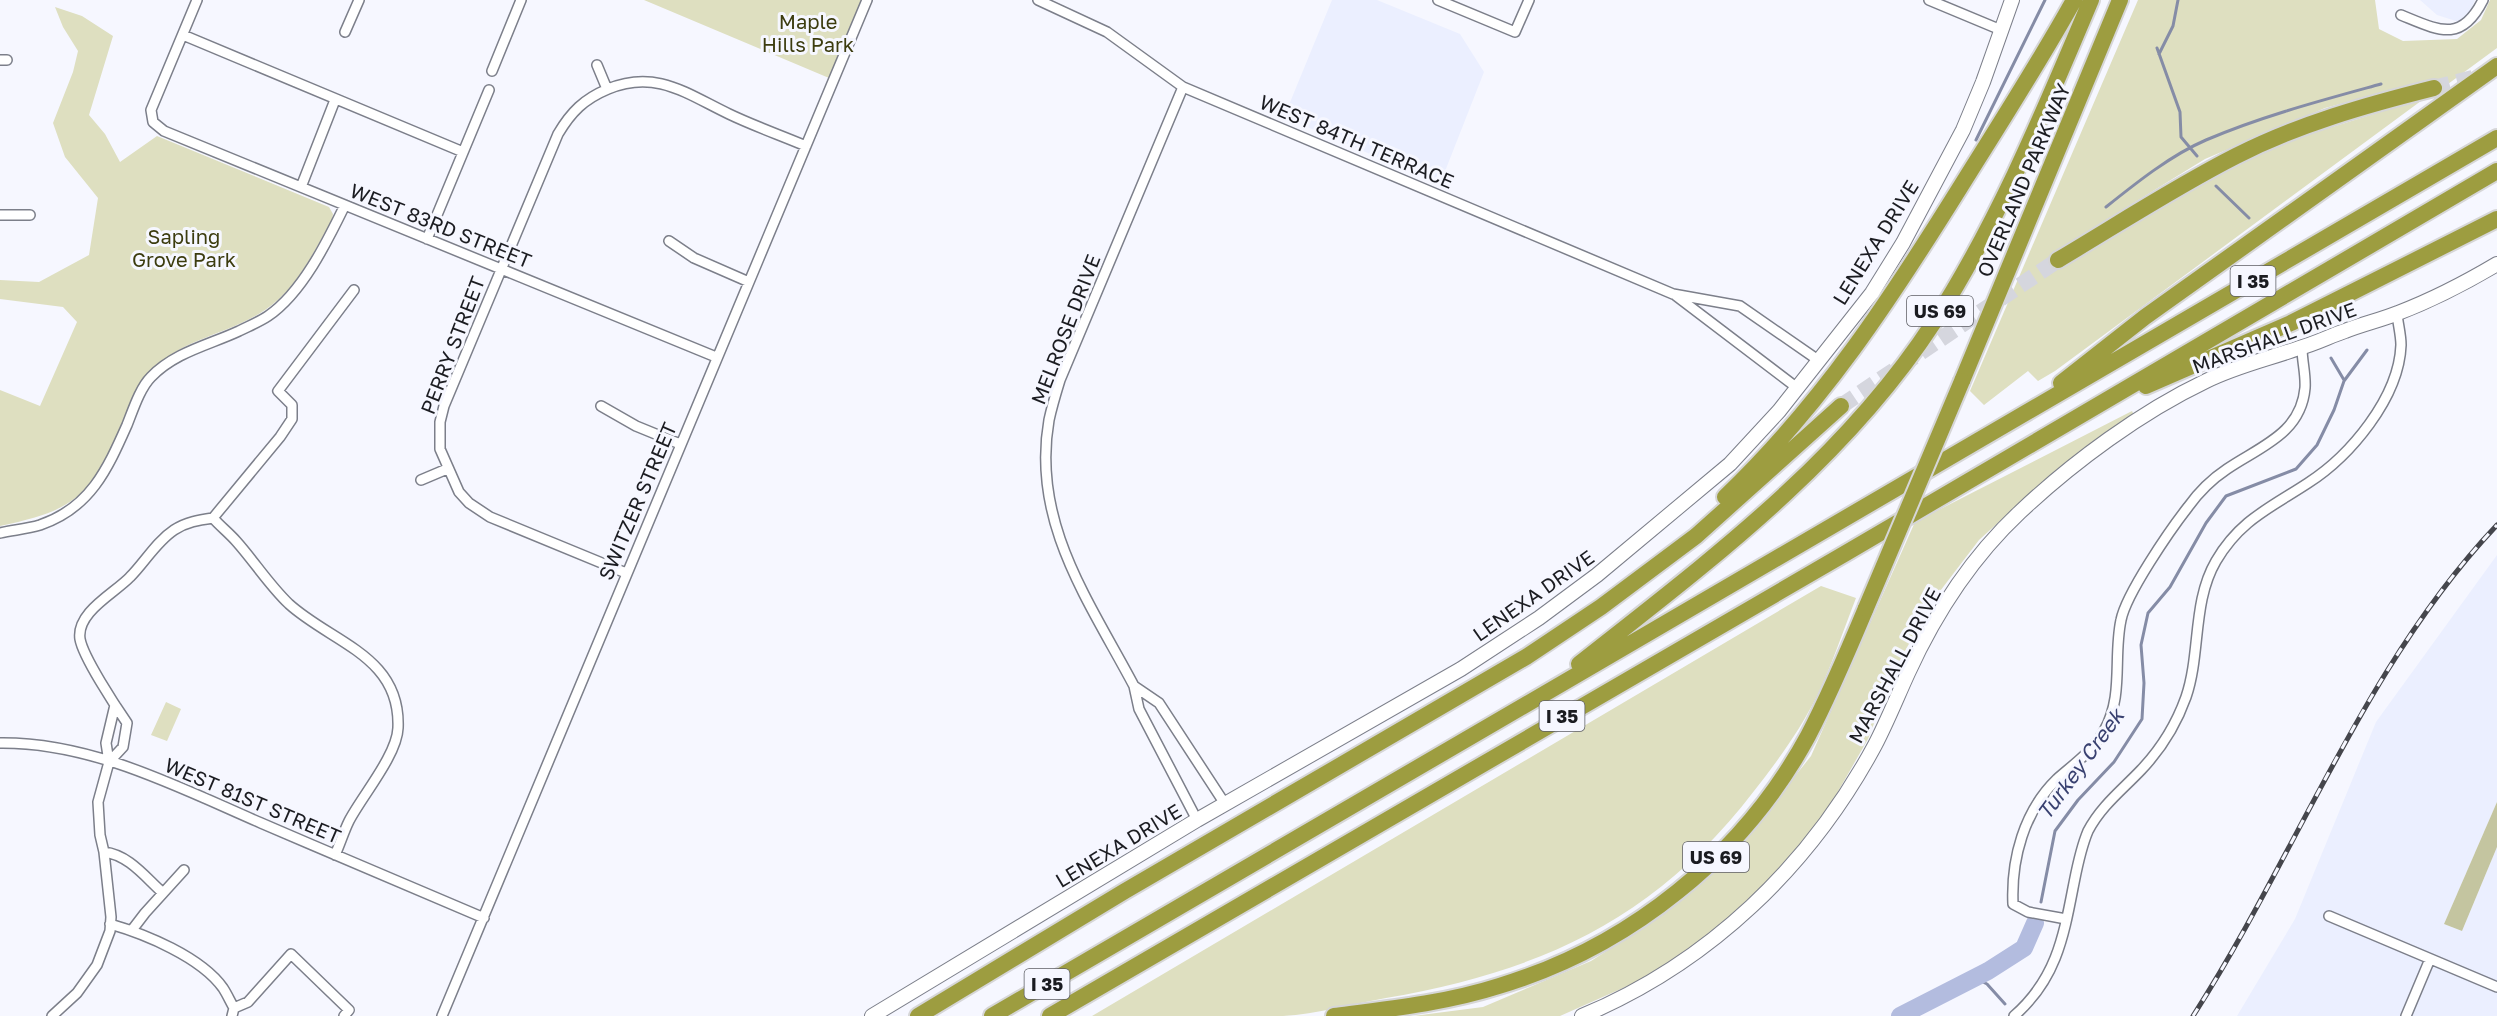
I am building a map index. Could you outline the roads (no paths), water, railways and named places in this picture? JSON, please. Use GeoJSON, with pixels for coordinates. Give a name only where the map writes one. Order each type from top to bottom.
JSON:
{"type":"FeatureCollection","features":[{"type":"Feature","properties":{"kind":"highway"},"geometry":{"type":"LineString","coordinates":[[1601,607],[1690,530],[1733,489],[1798,420],[1858,346],[2045,52],[2074,0]]}},
{"type":"Feature","properties":{"kind":"highway","name":"US 69"},"geometry":{"type":"LineString","coordinates":[[1528,704],[1707,564],[1763,515],[1833,448],[1877,399],[1933,323],[1988,230],[2032,139],[2091,0]]}},
{"type":"Feature","properties":{"kind":"highway","name":"OVERLAND PARKWAY"},"geometry":{"type":"LineString","coordinates":[[1334,1016],[1418,1004],[1498,987],[1579,955],[1658,908],[1712,862],[1736,837],[1770,794],[1807,737],[1842,665],[2121,0]]}},
{"type":"Feature","properties":{"kind":"highway"},"geometry":{"type":"LineString","coordinates":[[2008,423],[2145,317],[2497,66]]}},
{"type":"Feature","properties":{"kind":"highway"},"geometry":{"type":"LineString","coordinates":[[2058,260],[2235,156],[2313,123],[2381,101],[2434,88]]}},
{"type":"Feature","properties":{"kind":"highway","name":"I 35"},"geometry":{"type":"LineString","coordinates":[[992,1016],[2497,138]]}},
{"type":"Feature","properties":{"kind":"highway","name":"I 35"},"geometry":{"type":"LineString","coordinates":[[1050,1016],[2497,171]]}},
{"type":"Feature","properties":{"kind":"highway"},"geometry":{"type":"LineString","coordinates":[[2075,417],[2291,323],[2377,282],[2497,219]]}},
{"type":"Feature","properties":{"kind":"highway"},"geometry":{"type":"LineString","coordinates":[[918,1016],[1028,948],[1527,657],[1601,607],[1696,536],[1841,406]]}},
{"type":"Feature","properties":{"kind":"street"},"geometry":{"type":"LineString","coordinates":[[196,0],[183,35],[463,152]]}},
{"type":"Feature","properties":{"kind":"street"},"geometry":{"type":"LineString","coordinates":[[345,32],[359,0]]}},
{"type":"Feature","properties":{"kind":"street"},"geometry":{"type":"LineString","coordinates":[[492,70],[521,0]]}},
{"type":"Feature","properties":{"kind":"street","name":"SWITZER STREET"},"geometry":{"type":"LineString","coordinates":[[442,1016],[867,0]]}},
{"type":"Feature","properties":{"kind":"street","name":"WEST 84TH TERRACE"},"geometry":{"type":"LineString","coordinates":[[1038,0],[1107,32],[1183,87],[1673,294],[1740,306],[1818,360]]}},
{"type":"Feature","properties":{"kind":"street"},"geometry":{"type":"LineString","coordinates":[[1438,0],[1515,32],[1529,0]]}},
{"type":"Feature","properties":{"kind":"street"},"geometry":{"type":"LineString","coordinates":[[1929,0],[2001,30]]}},
{"type":"Feature","properties":{"kind":"street","name":"LENEXA DRIVE"},"geometry":{"type":"LineString","coordinates":[[872,1016],[1197,820],[1461,669],[1539,618],[1623,554],[1730,464],[1779,411],[1872,293],[1903,243],[1963,130],[2012,0]]}},
{"type":"Feature","properties":{"kind":"street"},"geometry":{"type":"LineString","coordinates":[[2400,15],[2434,28],[2448,30],[2467,24],[2475,17],[2483,0]]}},
{"type":"Feature","properties":{"kind":"street","name":"WEST 83RD STREET"},"geometry":{"type":"LineString","coordinates":[[183,35],[151,110],[153,122],[164,131],[716,357]]}},
{"type":"Feature","properties":{"kind":"street"},"geometry":{"type":"LineString","coordinates":[[597,65],[607,89]]}},
{"type":"Feature","properties":{"kind":"street","name":"PERRY STREET"},"geometry":{"type":"LineString","coordinates":[[626,573],[482,513],[459,492],[447,469],[440,449],[439,437],[444,406],[501,269],[558,134],[577,107],[588,97],[607,89],[626,82],[663,83],[806,146]]}},
{"type":"Feature","properties":{"kind":"street","name":"MELROSE DRIVE"},"geometry":{"type":"LineString","coordinates":[[1183,87],[1060,380],[1049,420],[1047,473],[1049,500],[1063,552],[1134,686],[1139,709],[1197,820]]}},
{"type":"Feature","properties":{"kind":"street"},"geometry":{"type":"LineString","coordinates":[[428,239],[489,90]]}},
{"type":"Feature","properties":{"kind":"street"},"geometry":{"type":"LineString","coordinates":[[301,187],[335,100]]}},
{"type":"Feature","properties":{"kind":"street"},"geometry":{"type":"LineString","coordinates":[[0,533],[41,524],[69,510],[96,487],[110,463],[150,378],[175,358],[268,316],[297,286],[327,241],[345,205]]}},
{"type":"Feature","properties":{"kind":"street"},"geometry":{"type":"LineString","coordinates":[[0,215],[30,215]]}},
{"type":"Feature","properties":{"kind":"street"},"geometry":{"type":"LineString","coordinates":[[669,242],[694,258],[749,282]]}},
{"type":"Feature","properties":{"kind":"street","name":"MARSHALL DRIVE"},"geometry":{"type":"LineString","coordinates":[[1582,1016],[1631,993],[1685,961],[1734,924],[1798,860],[1847,794],[1875,744],[1920,648],[1967,572],[1994,539],[2033,500],[2113,438],[2165,403],[2232,369],[2267,356],[2302,348],[2397,314],[2462,284],[2497,264]]}},
{"type":"Feature","properties":{"kind":"street"},"geometry":{"type":"LineString","coordinates":[[109,762],[123,747],[127,723],[80,638],[84,621],[98,603],[128,579],[159,542],[174,530],[191,522],[213,518],[280,438],[292,419],[292,405],[278,391],[354,290]]}},
{"type":"Feature","properties":{"kind":"street","name":"WEST 84TH TERRACE"},"geometry":{"type":"LineString","coordinates":[[1673,294],[1796,387]]}},
{"type":"Feature","properties":{"kind":"street"},"geometry":{"type":"LineString","coordinates":[[2013,1016],[2038,990],[2058,955],[2078,861],[2094,821],[2108,802],[2157,752],[2177,719],[2186,695],[2204,592],[2213,566],[2231,539],[2252,517],[2326,471],[2360,438],[2377,412],[2397,364],[2401,344],[2397,314]]}},
{"type":"Feature","properties":{"kind":"street"},"geometry":{"type":"LineString","coordinates":[[2066,920],[2028,912],[2013,904],[2012,885],[2025,827],[2042,795],[2082,758],[2104,731],[2116,698],[2117,645],[2121,618],[2134,589],[2178,522],[2204,488],[2225,470],[2280,436],[2297,416],[2305,387],[2302,348]]}},
{"type":"Feature","properties":{"kind":"street"},"geometry":{"type":"LineString","coordinates":[[601,406],[636,426],[680,444]]}},
{"type":"Feature","properties":{"kind":"street"},"geometry":{"type":"LineString","coordinates":[[421,480],[447,469]]}},
{"type":"Feature","properties":{"kind":"street"},"geometry":{"type":"LineString","coordinates":[[213,518],[236,540],[269,583],[290,604],[314,623],[354,646],[389,682],[398,729],[393,747],[349,820],[335,855]]}},
{"type":"Feature","properties":{"kind":"street","name":"MELROSE DRIVE"},"geometry":{"type":"LineString","coordinates":[[1134,686],[1159,703],[1225,804]]}},
{"type":"Feature","properties":{"kind":"street"},"geometry":{"type":"LineString","coordinates":[[52,1016],[77,993],[97,965],[110,924],[98,802],[109,762],[106,743],[115,705]]}},
{"type":"Feature","properties":{"kind":"street","name":"WEST 81ST STREET"},"geometry":{"type":"LineString","coordinates":[[0,743],[48,747],[146,774],[484,918]]}},
{"type":"Feature","properties":{"kind":"street"},"geometry":{"type":"LineString","coordinates":[[104,852],[117,854],[126,859],[163,893]]}},
{"type":"Feature","properties":{"kind":"street"},"geometry":{"type":"LineString","coordinates":[[132,930],[184,870]]}},
{"type":"Feature","properties":{"kind":"street"},"geometry":{"type":"LineString","coordinates":[[2329,916],[2497,987]]}},
{"type":"Feature","properties":{"kind":"street"},"geometry":{"type":"LineString","coordinates":[[110,924],[132,930],[198,964],[222,986],[233,1012],[248,1002],[291,954],[349,1010],[344,1016]]}},
{"type":"Feature","properties":{"kind":"street"},"geometry":{"type":"LineString","coordinates":[[2406,1016],[2430,959]]}},
{"type":"Feature","properties":{"kind":"waterway"},"geometry":{"type":"LineString","coordinates":[[1976,140],[2045,0]]}},
{"type":"Feature","properties":{"kind":"waterway"},"geometry":{"type":"LineString","coordinates":[[2159,54],[2173,26],[2178,0]]}},
{"type":"Feature","properties":{"kind":"waterway"},"geometry":{"type":"LineString","coordinates":[[2157,48],[2180,112],[2181,137],[2197,156]]}},
{"type":"Feature","properties":{"kind":"waterway"},"geometry":{"type":"LineString","coordinates":[[2106,207],[2167,161],[2206,140],[2271,116],[2381,84]]}},
{"type":"Feature","properties":{"kind":"waterway"},"geometry":{"type":"LineString","coordinates":[[2216,186],[2249,218]]}},
{"type":"Feature","properties":{"kind":"waterway","name":"Turkey Creek"},"geometry":{"type":"LineString","coordinates":[[2041,902],[2055,831],[2078,800],[2114,762],[2142,719],[2144,683],[2141,645],[2148,613],[2170,587],[2206,523],[2226,496],[2296,469],[2317,445],[2334,410],[2344,381],[2367,350]]}},
{"type":"Feature","properties":{"kind":"waterway"},"geometry":{"type":"LineString","coordinates":[[2331,358],[2344,380]]}},
{"type":"Feature","properties":{"kind":"waterway","name":"Turkey Creek"},"geometry":{"type":"LineString","coordinates":[[1900,1016],[1988,971],[2024,948],[2035,923]]}},
{"type":"Feature","properties":{"kind":"waterway"},"geometry":{"type":"LineString","coordinates":[[1975,978],[1987,984],[2005,1004]]}},
{"type":"Feature","properties":{"kind":"tunnel"},"geometry":{"type":"LineString","coordinates":[[2434,88],[2484,75]]}},
{"type":"Feature","properties":{"kind":"tunnel"},"geometry":{"type":"LineString","coordinates":[[1841,406],[2058,260]]}},
{"type":"Feature","properties":{"kind":"railway"},"geometry":{"type":"LineString","coordinates":[[2193,1016],[2230,955],[2370,699],[2408,638],[2450,579],[2497,525]]}},
{"type":"Feature","properties":{"kind":"park label","name":"Maple Hills Park"},"geometry":{"type":"Point","coordinates":[808,32]}},
{"type":"Feature","properties":{"kind":"park label","name":"Sapling Grove Park"},"geometry":{"type":"Point","coordinates":[184,248]}}]}
